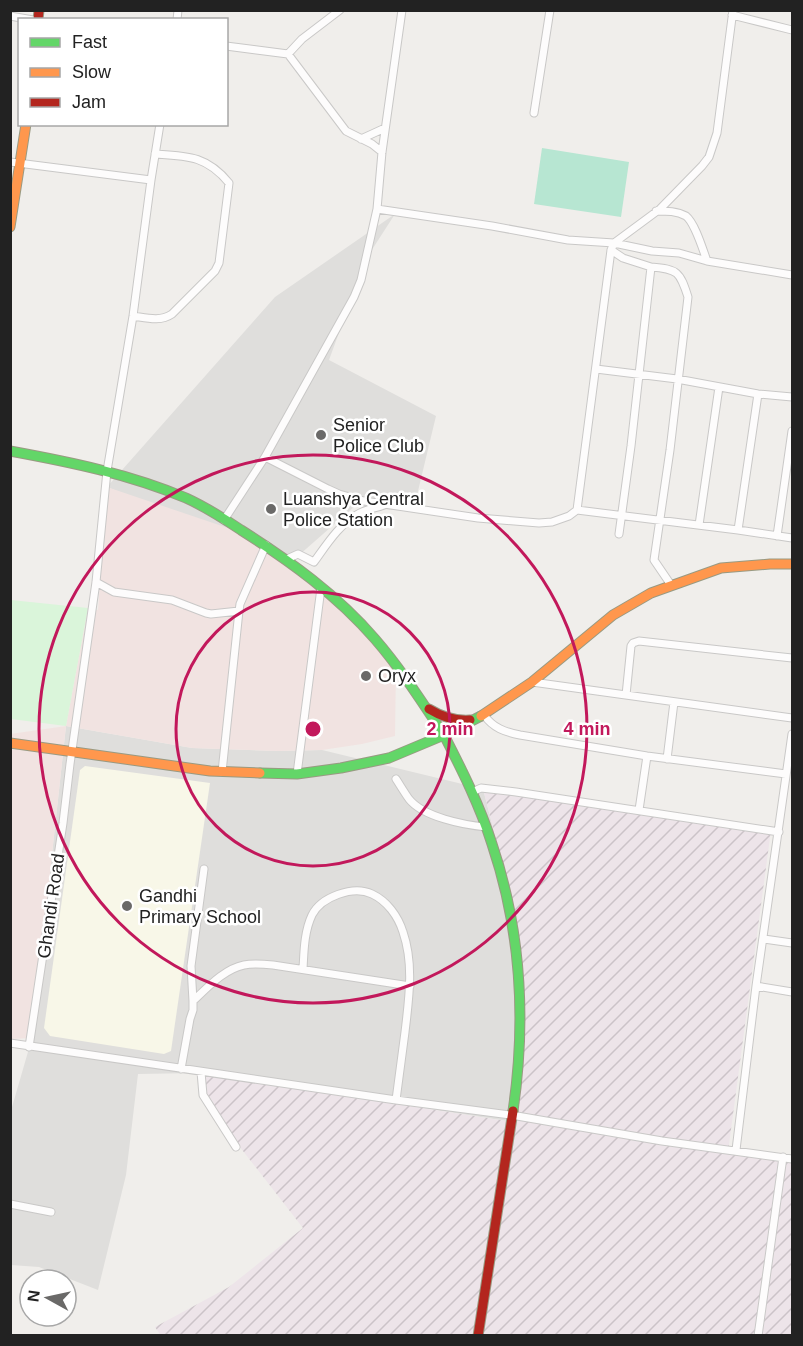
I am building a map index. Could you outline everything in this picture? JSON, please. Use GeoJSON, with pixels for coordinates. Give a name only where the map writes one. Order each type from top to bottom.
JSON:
{"type":"FeatureCollection","features":[{"type":"Feature","properties":{"kind":"street"},"geometry":{"type":"LineString","coordinates":[[288,54],[302,39],[340,10]]}},
{"type":"Feature","properties":{"kind":"street"},"geometry":{"type":"LineString","coordinates":[[224,520],[265,457],[354,297],[361,280],[377,209],[385,128],[402,10]]}},
{"type":"Feature","properties":{"kind":"street"},"geometry":{"type":"LineString","coordinates":[[534,113],[550,10]]}},
{"type":"Feature","properties":{"kind":"street"},"geometry":{"type":"LineString","coordinates":[[577,510],[612,247],[656,211],[709,157],[720,112],[732,13],[792,30]]}},
{"type":"Feature","properties":{"kind":"street"},"geometry":{"type":"LineString","coordinates":[[228,46],[288,54],[346,131],[372,144],[382,152]]}},
{"type":"Feature","properties":{"kind":"street"},"geometry":{"type":"LineString","coordinates":[[10,227],[26,126]]}},
{"type":"Feature","properties":{"kind":"street","name":"Ghandi Road"},"geometry":{"type":"LineString","coordinates":[[29,1047],[62,834],[96,582],[107,471],[133,316],[160,126]]}},
{"type":"Feature","properties":{"kind":"street"},"geometry":{"type":"LineString","coordinates":[[362,139],[385,128]]}},
{"type":"Feature","properties":{"kind":"street"},"geometry":{"type":"LineString","coordinates":[[133,316],[161,319],[172,314],[215,272],[219,263],[229,183],[218,170],[199,159],[155,154]]}},
{"type":"Feature","properties":{"kind":"street"},"geometry":{"type":"LineString","coordinates":[[10,162],[151,180]]}},
{"type":"Feature","properties":{"kind":"street"},"geometry":{"type":"LineString","coordinates":[[377,209],[612,247],[679,253],[707,261],[792,275]]}},
{"type":"Feature","properties":{"kind":"street"},"geometry":{"type":"LineString","coordinates":[[656,211],[673,211],[688,217],[707,261]]}},
{"type":"Feature","properties":{"kind":"street"},"geometry":{"type":"LineString","coordinates":[[612,247],[623,258],[651,267],[668,268],[676,272],[683,281],[688,297],[654,560],[671,585]]}},
{"type":"Feature","properties":{"kind":"street"},"geometry":{"type":"LineString","coordinates":[[619,534],[651,267]]}},
{"type":"Feature","properties":{"kind":"street"},"geometry":{"type":"LineString","coordinates":[[596,369],[677,379],[758,394],[792,397]]}},
{"type":"Feature","properties":{"kind":"street"},"geometry":{"type":"LineString","coordinates":[[699,525],[719,387]]}},
{"type":"Feature","properties":{"kind":"street"},"geometry":{"type":"LineString","coordinates":[[738,530],[758,394]]}},
{"type":"Feature","properties":{"kind":"street"},"geometry":{"type":"LineString","coordinates":[[777,536],[792,431]]}},
{"type":"Feature","properties":{"kind":"street"},"geometry":{"type":"LineString","coordinates":[[10,451],[107,471],[187,499],[213,511],[266,545],[287,559],[321,588],[373,637],[425,705],[444,735],[472,792],[499,866],[509,910],[519,987],[519,1058],[478,1335]]}},
{"type":"Feature","properties":{"kind":"street"},"geometry":{"type":"LineString","coordinates":[[265,457],[339,494],[364,501],[478,518],[539,522],[552,522],[569,516],[577,510],[792,538]]}},
{"type":"Feature","properties":{"kind":"street"},"geometry":{"type":"LineString","coordinates":[[287,559],[298,554],[314,562],[347,521],[360,513],[386,504]]}},
{"type":"Feature","properties":{"kind":"street"},"geometry":{"type":"LineString","coordinates":[[222,772],[240,604],[266,545]]}},
{"type":"Feature","properties":{"kind":"street"},"geometry":{"type":"LineString","coordinates":[[10,743],[222,772],[297,774],[389,758],[482,716],[532,682],[613,615],[651,593],[722,567],[792,564]]}},
{"type":"Feature","properties":{"kind":"street"},"geometry":{"type":"LineString","coordinates":[[96,582],[110,591],[172,600],[206,613],[239,611]]}},
{"type":"Feature","properties":{"kind":"street"},"geometry":{"type":"LineString","coordinates":[[297,774],[321,588]]}},
{"type":"Feature","properties":{"kind":"street"},"geometry":{"type":"LineString","coordinates":[[626,695],[632,646],[639,640],[792,658]]}},
{"type":"Feature","properties":{"kind":"street"},"geometry":{"type":"LineString","coordinates":[[532,682],[792,718]]}},
{"type":"Feature","properties":{"kind":"street"},"geometry":{"type":"LineString","coordinates":[[666,759],[674,702]]}},
{"type":"Feature","properties":{"kind":"street"},"geometry":{"type":"LineString","coordinates":[[425,705],[437,714],[451,719],[466,721],[482,716]]}},
{"type":"Feature","properties":{"kind":"street"},"geometry":{"type":"LineString","coordinates":[[482,716],[508,733],[666,759],[786,774]]}},
{"type":"Feature","properties":{"kind":"street"},"geometry":{"type":"LineString","coordinates":[[736,1150],[756,986],[792,734]]}},
{"type":"Feature","properties":{"kind":"street"},"geometry":{"type":"LineString","coordinates":[[639,810],[646,756]]}},
{"type":"Feature","properties":{"kind":"street"},"geometry":{"type":"LineString","coordinates":[[396,779],[410,801],[435,817],[471,826],[486,827]]}},
{"type":"Feature","properties":{"kind":"street"},"geometry":{"type":"LineString","coordinates":[[472,792],[481,788],[779,832]]}},
{"type":"Feature","properties":{"kind":"street"},"geometry":{"type":"LineString","coordinates":[[181,1069],[193,1010],[191,966],[204,869]]}},
{"type":"Feature","properties":{"kind":"street"},"geometry":{"type":"LineString","coordinates":[[303,969],[307,930],[312,914],[330,898],[342,893],[358,891],[370,893],[384,902],[400,922],[410,963],[410,986],[396,1100]]}},
{"type":"Feature","properties":{"kind":"street"},"geometry":{"type":"LineString","coordinates":[[764,939],[792,943]]}},
{"type":"Feature","properties":{"kind":"street"},"geometry":{"type":"LineString","coordinates":[[193,1001],[225,973],[242,965],[257,964],[303,969],[410,986]]}},
{"type":"Feature","properties":{"kind":"street"},"geometry":{"type":"LineString","coordinates":[[756,986],[792,992]]}},
{"type":"Feature","properties":{"kind":"street"},"geometry":{"type":"LineString","coordinates":[[10,1043],[512,1115],[662,1141],[792,1159]]}},
{"type":"Feature","properties":{"kind":"street"},"geometry":{"type":"LineString","coordinates":[[201,1072],[203,1095],[236,1147]]}},
{"type":"Feature","properties":{"kind":"street"},"geometry":{"type":"LineString","coordinates":[[758,1335],[783,1157]]}},
{"type":"Feature","properties":{"kind":"street"},"geometry":{"type":"LineString","coordinates":[[10,1204],[51,1212]]}},
{"type":"Feature","properties":{"kind":"shaded area"},"geometry":{"type":"Polygon","coordinates":[[[395,214],[366,259],[329,360],[436,416],[413,512],[355,506],[290,563],[107,487],[275,297],[395,214]]]}},
{"type":"Feature","properties":{"kind":"shaded area"},"geometry":{"type":"Polygon","coordinates":[[[107,487],[263,540],[340,605],[396,667],[395,736],[362,744],[322,750],[192,748],[66,726],[88,608],[98,610],[107,487]]]}},
{"type":"Feature","properties":{"kind":"shaded area"},"geometry":{"type":"Polygon","coordinates":[[[66,726],[192,748],[322,750],[483,789],[499,851],[522,967],[520,1103],[507,1121],[196,1073],[138,1074],[126,1175],[98,1290],[78,1282],[78,1268],[11,1265],[10,1114],[32,1038],[66,726]]]}},
{"type":"Feature","properties":{"kind":"shaded area"},"geometry":{"type":"Polygon","coordinates":[[[66,726],[32,1038],[11,1039],[10,734],[66,726]]]}},
{"type":"Feature","properties":{"kind":"shaded area","name":"Gandhi Primary School"},"geometry":{"type":"Polygon","coordinates":[[[85,766],[210,783],[171,1051],[164,1054],[50,1036],[44,1028],[80,770],[85,766]]]}},
{"type":"Feature","properties":{"kind":"shaded area"},"geometry":{"type":"Polygon","coordinates":[[[483,789],[771,830],[728,1152],[792,1163],[792,1335],[161,1336],[155,1327],[229,1287],[303,1228],[215,1115],[196,1073],[506,1121],[520,1104],[522,967],[499,851],[483,789]]]}},
{"type":"Feature","properties":{"kind":"green space"},"geometry":{"type":"Polygon","coordinates":[[[542,148],[629,162],[621,217],[534,204],[542,148]]]}},
{"type":"Feature","properties":{"kind":"green space"},"geometry":{"type":"Polygon","coordinates":[[[11,600],[88,608],[66,726],[11,719],[11,600]]]}},
{"type":"Feature","properties":{"kind":"traffic: fast"},"geometry":{"type":"LineString","coordinates":[[10,451],[121,475],[186,498],[207,509],[295,567],[345,608],[394,662],[444,735],[481,716]]}},
{"type":"Feature","properties":{"kind":"traffic: fast"},"geometry":{"type":"LineString","coordinates":[[260,773],[297,774],[341,768],[389,758],[444,735],[470,788],[487,830],[502,877],[509,909],[515,943],[520,1010],[513,1111]]}},
{"type":"Feature","properties":{"kind":"traffic: slow"},"geometry":{"type":"LineString","coordinates":[[10,227],[26,126]]}},
{"type":"Feature","properties":{"kind":"traffic: slow"},"geometry":{"type":"LineString","coordinates":[[481,716],[532,682],[613,615],[651,593],[721,568],[792,564]]}},
{"type":"Feature","properties":{"kind":"traffic: slow"},"geometry":{"type":"LineString","coordinates":[[10,743],[210,771],[260,773]]}},
{"type":"Feature","properties":{"kind":"traffic: jam"},"geometry":{"type":"LineString","coordinates":[[38,18],[39,10]]}},
{"type":"Feature","properties":{"kind":"traffic: jam"},"geometry":{"type":"LineString","coordinates":[[429,709],[449,718],[470,720]]}},
{"type":"Feature","properties":{"kind":"traffic: jam"},"geometry":{"type":"LineString","coordinates":[[478,1336],[513,1111]]}},
{"type":"Feature","properties":{"kind":"place","name":"Senior Police Club"},"geometry":{"type":"Point","coordinates":[321,435]}},
{"type":"Feature","properties":{"kind":"place","name":"Luanshya Central Police Station"},"geometry":{"type":"Point","coordinates":[271,509]}},
{"type":"Feature","properties":{"kind":"place","name":"Oryx"},"geometry":{"type":"Point","coordinates":[366,676]}},
{"type":"Feature","properties":{"kind":"place","name":"Gandhi Primary School"},"geometry":{"type":"Point","coordinates":[127,906]}}]}
